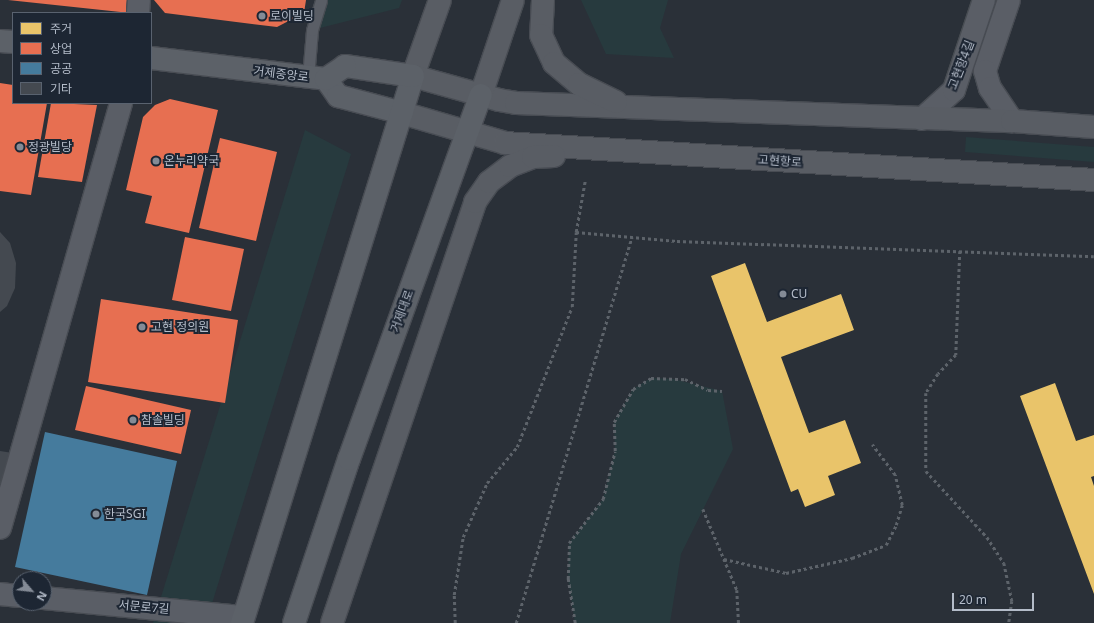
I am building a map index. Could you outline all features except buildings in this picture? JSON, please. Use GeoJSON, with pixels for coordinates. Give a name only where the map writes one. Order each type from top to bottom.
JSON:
{"type":"FeatureCollection","features":[{"type":"Feature","properties":{"kind":"main road"},"geometry":{"type":"LineString","coordinates":[[0,41],[12,42]]}},
{"type":"Feature","properties":{"kind":"main road","name":"거제중앙로"},"geometry":{"type":"LineString","coordinates":[[152,58],[317,78],[338,96],[402,113]]}},
{"type":"Feature","properties":{"kind":"main road"},"geometry":{"type":"LineString","coordinates":[[242,620],[413,76],[345,66],[317,78]]}},
{"type":"Feature","properties":{"kind":"main road","name":"거제대로"},"geometry":{"type":"LineString","coordinates":[[294,623],[349,459],[481,95]]}},
{"type":"Feature","properties":{"kind":"street"},"geometry":{"type":"LineString","coordinates":[[138,12],[139,0]]}},
{"type":"Feature","properties":{"kind":"street"},"geometry":{"type":"LineString","coordinates":[[440,0],[413,76],[516,103],[922,119],[1012,121],[1094,127]]}},
{"type":"Feature","properties":{"kind":"street","name":"거제대로"},"geometry":{"type":"LineString","coordinates":[[481,95],[513,0]]}},
{"type":"Feature","properties":{"kind":"street"},"geometry":{"type":"LineString","coordinates":[[543,0],[541,35],[554,63],[579,84],[601,97],[628,107]]}},
{"type":"Feature","properties":{"kind":"street","name":"고현항4길"},"geometry":{"type":"LineString","coordinates":[[922,119],[954,90],[984,0]]}},
{"type":"Feature","properties":{"kind":"street","name":"고현항4길"},"geometry":{"type":"LineString","coordinates":[[1009,0],[985,71],[990,88],[1012,121]]}},
{"type":"Feature","properties":{"kind":"street"},"geometry":{"type":"LineString","coordinates":[[0,528],[121,104]]}},
{"type":"Feature","properties":{"kind":"street","name":"고현항로"},"geometry":{"type":"LineString","coordinates":[[402,113],[467,134],[505,143],[1094,180]]}},
{"type":"Feature","properties":{"kind":"street"},"geometry":{"type":"LineString","coordinates":[[332,623],[474,202],[489,182],[499,174],[510,166],[532,157],[582,155],[615,150]]}},
{"type":"Feature","properties":{"kind":"street"},"geometry":{"type":"LineString","coordinates":[[0,594],[12,595]]}},
{"type":"Feature","properties":{"kind":"street","name":"서문로7길"},"geometry":{"type":"LineString","coordinates":[[52,599],[242,620]]}},
{"type":"Feature","properties":{"kind":"lane"},"geometry":{"type":"LineString","coordinates":[[317,78],[312,30],[321,0]]}},
{"type":"Feature","properties":{"kind":"path"},"geometry":{"type":"LineString","coordinates":[[455,623],[454,595],[463,537],[487,483],[517,447],[572,307],[576,232],[585,181]]}},
{"type":"Feature","properties":{"kind":"path"},"geometry":{"type":"LineString","coordinates":[[576,232],[632,237],[1094,256]]}},
{"type":"Feature","properties":{"kind":"path"},"geometry":{"type":"LineString","coordinates":[[516,623],[632,237]]}},
{"type":"Feature","properties":{"kind":"path"},"geometry":{"type":"LineString","coordinates":[[960,251],[956,355],[938,374],[926,393],[926,471],[987,537],[1004,563],[1012,602],[1009,623]]}},
{"type":"Feature","properties":{"kind":"path"},"geometry":{"type":"LineString","coordinates":[[575,623],[568,579],[569,543],[603,499],[615,451],[614,422],[633,389],[651,378],[685,379],[708,390],[722,391]]}},
{"type":"Feature","properties":{"kind":"path"},"geometry":{"type":"LineString","coordinates":[[724,560],[786,573],[852,558],[886,545],[896,525],[902,505],[895,475],[872,445]]}},
{"type":"Feature","properties":{"kind":"path"},"geometry":{"type":"LineString","coordinates":[[703,509],[736,590],[739,623]]}},
{"type":"Feature","properties":{"kind":"green space"},"geometry":{"type":"Polygon","coordinates":[[[321,0],[402,0],[399,8],[312,30],[321,0]]]}},
{"type":"Feature","properties":{"kind":"green space"},"geometry":{"type":"Polygon","coordinates":[[[581,0],[668,0],[660,28],[674,58],[606,54],[581,0]]]}},
{"type":"Feature","properties":{"kind":"green space"},"geometry":{"type":"Polygon","coordinates":[[[305,130],[351,154],[206,623],[153,623],[305,130]]]}},
{"type":"Feature","properties":{"kind":"green space"},"geometry":{"type":"Polygon","coordinates":[[[966,137],[1094,147],[1094,162],[965,152],[966,137]]]}},
{"type":"Feature","properties":{"kind":"green space"},"geometry":{"type":"Polygon","coordinates":[[[651,378],[673,379],[722,391],[733,449],[681,554],[670,623],[575,623],[568,579],[569,543],[603,499],[615,451],[614,422],[633,389],[651,378]]]}},
{"type":"Feature","properties":{"kind":"place","name":"로이빌딩"},"geometry":{"type":"Point","coordinates":[262,16]}},
{"type":"Feature","properties":{"kind":"place","name":"정광빌당"},"geometry":{"type":"Point","coordinates":[20,147]}},
{"type":"Feature","properties":{"kind":"place","name":"온누리약국"},"geometry":{"type":"Point","coordinates":[156,161]}},
{"type":"Feature","properties":{"kind":"place","name":"CU"},"geometry":{"type":"Point","coordinates":[783,294]}},
{"type":"Feature","properties":{"kind":"place","name":"고현 정의원"},"geometry":{"type":"Point","coordinates":[142,327]}},
{"type":"Feature","properties":{"kind":"place","name":"참솔빌딩"},"geometry":{"type":"Point","coordinates":[133,420]}},
{"type":"Feature","properties":{"kind":"place","name":"한국SGI"},"geometry":{"type":"Point","coordinates":[96,514]}}]}
